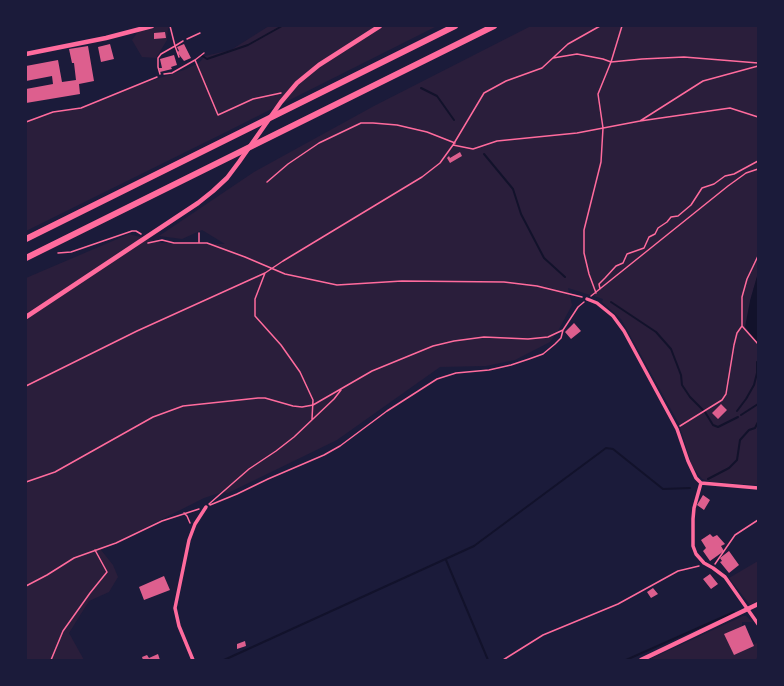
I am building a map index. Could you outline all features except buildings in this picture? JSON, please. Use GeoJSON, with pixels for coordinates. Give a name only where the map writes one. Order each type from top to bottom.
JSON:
{"type":"FeatureCollection","features":[{"type":"Feature","properties":{"kind":"highway"},"geometry":{"type":"LineString","coordinates":[[26,239],[455,26]]}},
{"type":"Feature","properties":{"kind":"highway"},"geometry":{"type":"LineString","coordinates":[[26,258],[494,26]]}},
{"type":"Feature","properties":{"kind":"street"},"geometry":{"type":"LineString","coordinates":[[26,54],[106,38],[152,26]]}},
{"type":"Feature","properties":{"kind":"street"},"geometry":{"type":"LineString","coordinates":[[26,317],[198,203],[213,191],[227,178],[288,92],[319,65],[380,26]]}},
{"type":"Feature","properties":{"kind":"street"},"geometry":{"type":"LineString","coordinates":[[587,299],[603,308],[619,323],[677,429],[692,472],[701,483],[758,488]]}},
{"type":"Feature","properties":{"kind":"street"},"geometry":{"type":"LineString","coordinates":[[701,483],[694,508],[693,546],[696,554],[704,563],[714,568],[725,577],[758,624]]}},
{"type":"Feature","properties":{"kind":"street"},"geometry":{"type":"LineString","coordinates":[[193,660],[179,626],[175,608],[192,533],[200,514],[206,507]]}},
{"type":"Feature","properties":{"kind":"street"},"geometry":{"type":"LineString","coordinates":[[641,660],[758,604]]}},
{"type":"Feature","properties":{"kind":"lane"},"geometry":{"type":"LineString","coordinates":[[170,26],[179,57]]}},
{"type":"Feature","properties":{"kind":"lane"},"geometry":{"type":"LineString","coordinates":[[160,74],[158,58],[161,54],[183,41]]}},
{"type":"Feature","properties":{"kind":"path"},"geometry":{"type":"LineString","coordinates":[[26,386],[137,331],[265,273],[422,178],[440,163],[453,145],[484,93],[506,82],[542,68],[568,44],[600,26]]}},
{"type":"Feature","properties":{"kind":"path"},"geometry":{"type":"LineString","coordinates":[[622,26],[611,62],[598,94],[603,128],[601,162],[584,230],[584,253],[589,274],[596,292],[728,186],[746,173],[758,169]]}},
{"type":"Feature","properties":{"kind":"path"},"geometry":{"type":"LineString","coordinates":[[183,41],[200,34]]}},
{"type":"Feature","properties":{"kind":"path"},"geometry":{"type":"LineString","coordinates":[[26,122],[52,112],[81,108],[155,78],[160,74],[172,73],[204,53]]}},
{"type":"Feature","properties":{"kind":"path"},"geometry":{"type":"LineString","coordinates":[[553,58],[577,54],[611,62],[684,57],[758,64]]}},
{"type":"Feature","properties":{"kind":"path"},"geometry":{"type":"LineString","coordinates":[[195,60],[218,115],[254,99],[288,92]]}},
{"type":"Feature","properties":{"kind":"path"},"geometry":{"type":"LineString","coordinates":[[640,121],[703,81],[758,64]]}},
{"type":"Feature","properties":{"kind":"path"},"geometry":{"type":"LineString","coordinates":[[453,145],[473,149],[498,141],[577,133],[640,121],[730,108],[758,117]]}},
{"type":"Feature","properties":{"kind":"path"},"geometry":{"type":"LineString","coordinates":[[267,182],[288,164],[319,143],[361,124],[373,123],[397,125],[427,132],[454,143]]}},
{"type":"Feature","properties":{"kind":"path"},"geometry":{"type":"LineString","coordinates":[[600,289],[599,284],[616,266],[623,263],[628,254],[644,248],[649,237],[655,234],[658,228],[667,222],[671,217],[678,216],[691,206],[702,188],[714,184],[725,176],[734,174],[758,161]]}},
{"type":"Feature","properties":{"kind":"path"},"geometry":{"type":"LineString","coordinates":[[58,253],[71,252],[132,231],[139,232],[144,238]]}},
{"type":"Feature","properties":{"kind":"path"},"geometry":{"type":"LineString","coordinates":[[199,233],[199,242]]}},
{"type":"Feature","properties":{"kind":"path"},"geometry":{"type":"LineString","coordinates":[[149,244],[162,240],[207,243],[218,246],[285,274],[337,285],[402,281],[504,282],[537,286],[587,299]]}},
{"type":"Feature","properties":{"kind":"path"},"geometry":{"type":"LineString","coordinates":[[677,429],[722,400],[726,394],[734,345],[737,333],[742,326],[742,297],[747,279],[758,256]]}},
{"type":"Feature","properties":{"kind":"path"},"geometry":{"type":"LineString","coordinates":[[265,273],[255,299],[254,316],[282,345],[300,372],[313,400],[312,420]]}},
{"type":"Feature","properties":{"kind":"path"},"geometry":{"type":"LineString","coordinates":[[26,586],[74,558],[95,549],[116,543],[184,513],[206,507],[324,455],[340,446],[387,411],[438,379],[456,373],[489,370],[511,365],[542,354],[561,338],[563,330],[578,307],[587,299]]}},
{"type":"Feature","properties":{"kind":"path"},"geometry":{"type":"LineString","coordinates":[[742,326],[758,344]]}},
{"type":"Feature","properties":{"kind":"path"},"geometry":{"type":"LineString","coordinates":[[26,482],[55,472],[153,417],[183,406],[258,398],[265,398],[293,406],[302,407],[313,405],[372,371],[433,346],[454,341],[484,337],[548,338],[563,330]]}},
{"type":"Feature","properties":{"kind":"path"},"geometry":{"type":"LineString","coordinates":[[206,507],[249,470],[276,452],[294,437],[334,399],[341,389]]}},
{"type":"Feature","properties":{"kind":"path"},"geometry":{"type":"LineString","coordinates":[[184,513],[189,518],[192,533]]}},
{"type":"Feature","properties":{"kind":"path"},"geometry":{"type":"LineString","coordinates":[[714,568],[735,535],[758,520]]}},
{"type":"Feature","properties":{"kind":"path"},"geometry":{"type":"LineString","coordinates":[[51,660],[63,631],[107,572],[95,549]]}},
{"type":"Feature","properties":{"kind":"path"},"geometry":{"type":"LineString","coordinates":[[503,660],[543,635],[618,604],[678,571],[704,563]]}},
{"type":"Feature","properties":{"kind":"shaded area"},"geometry":{"type":"Polygon","coordinates":[[[142,26],[170,26],[168,28],[167,40],[156,58],[142,57],[132,40],[142,26]]]}},
{"type":"Feature","properties":{"kind":"shaded area"},"geometry":{"type":"Polygon","coordinates":[[[269,26],[437,26],[26,231],[26,122],[53,112],[81,108],[123,90],[184,70],[199,63],[205,56],[231,50],[269,26]]]}},
{"type":"Feature","properties":{"kind":"shaded area"},"geometry":{"type":"Polygon","coordinates":[[[531,26],[758,26],[758,273],[750,301],[758,343],[758,485],[711,482],[702,479],[692,466],[679,424],[621,319],[602,302],[603,299],[568,288],[572,305],[558,331],[550,342],[515,360],[486,366],[440,367],[337,440],[228,493],[222,492],[204,498],[101,550],[113,565],[118,577],[109,592],[89,601],[69,633],[84,660],[26,660],[26,278],[129,234],[162,243],[225,244],[202,230],[182,239],[159,236],[254,172],[374,106],[531,26]]]}},
{"type":"Feature","properties":{"kind":"shaded area"},"geometry":{"type":"Polygon","coordinates":[[[758,273],[758,343],[745,327],[750,301],[758,273]]]}},
{"type":"Feature","properties":{"kind":"shaded area"},"geometry":{"type":"Polygon","coordinates":[[[758,561],[758,601],[750,605],[729,578],[758,561]]]}},
{"type":"Feature","properties":{"kind":"shaded area"},"geometry":{"type":"Polygon","coordinates":[[[743,616],[746,616],[753,622],[742,622],[742,626],[725,634],[734,655],[754,646],[753,644],[758,643],[758,655],[756,660],[648,660],[743,616]]]}},
{"type":"Feature","properties":{"kind":"waterway"},"geometry":{"type":"LineString","coordinates":[[201,55],[207,59],[248,45],[282,26]]}},
{"type":"Feature","properties":{"kind":"waterway"},"geometry":{"type":"LineString","coordinates":[[421,88],[437,96],[454,120]]}},
{"type":"Feature","properties":{"kind":"waterway"},"geometry":{"type":"LineString","coordinates":[[484,154],[513,189],[521,214],[544,258],[565,277]]}},
{"type":"Feature","properties":{"kind":"waterway"},"geometry":{"type":"LineString","coordinates":[[611,302],[656,332],[671,349],[681,375],[682,385],[690,397],[703,410]]}},
{"type":"Feature","properties":{"kind":"waterway"},"geometry":{"type":"LineString","coordinates":[[737,411],[754,385],[757,373],[757,362]]}},
{"type":"Feature","properties":{"kind":"waterway"},"geometry":{"type":"LineString","coordinates":[[741,415],[758,404]]}},
{"type":"Feature","properties":{"kind":"waterway"},"geometry":{"type":"LineString","coordinates":[[705,412],[713,425],[718,427],[738,417]]}},
{"type":"Feature","properties":{"kind":"waterway"},"geometry":{"type":"LineString","coordinates":[[708,479],[729,468],[737,460],[740,440],[749,430],[755,428],[758,422]]}},
{"type":"Feature","properties":{"kind":"waterway"},"geometry":{"type":"LineString","coordinates":[[224,660],[474,546],[606,448],[613,449],[663,489],[690,488]]}},
{"type":"Feature","properties":{"kind":"waterway"},"geometry":{"type":"LineString","coordinates":[[446,560],[488,660]]}},
{"type":"Feature","properties":{"kind":"waterway"},"geometry":{"type":"LineString","coordinates":[[626,660],[734,612]]}}]}
